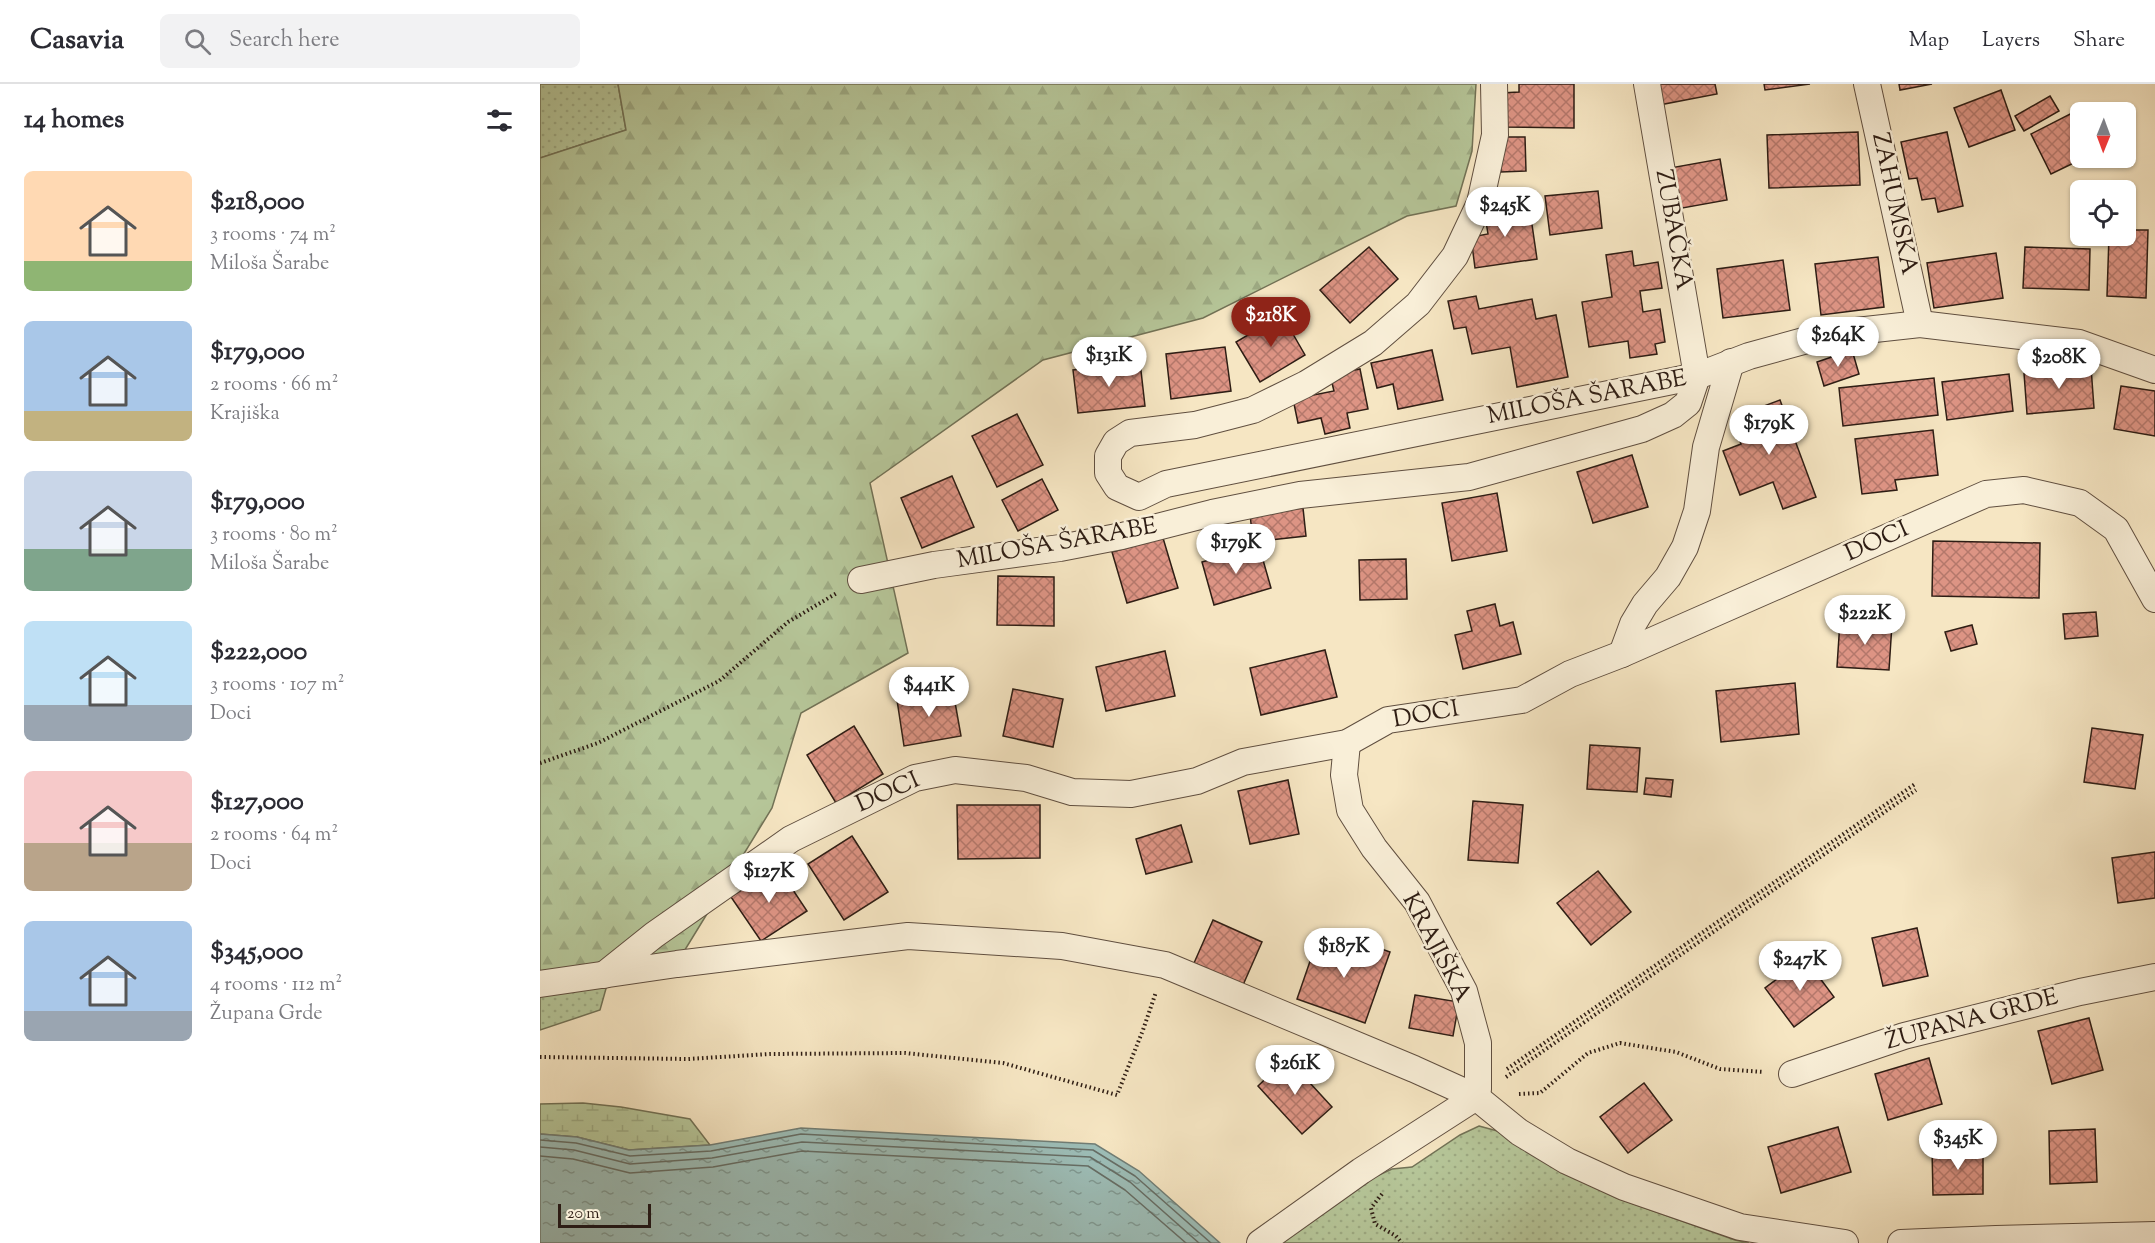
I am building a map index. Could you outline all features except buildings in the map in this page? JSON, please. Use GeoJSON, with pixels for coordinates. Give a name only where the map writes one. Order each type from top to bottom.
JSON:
{"type":"FeatureCollection","features":[{"type":"Feature","properties":{"kind":"street","name":"MILOŠA ŠARABE"},"geometry":{"type":"LineString","coordinates":[[861,580],[934,565],[1081,544],[1300,495],[1469,477],[1582,447],[1673,415],[1688,403],[1697,376],[1166,484],[1139,497],[1117,487],[1108,473],[1108,456],[1116,441],[1130,433],[1195,425],[1253,410],[1306,384],[1374,343],[1418,304],[1455,256],[1480,203],[1495,135],[1494,84]]}},
{"type":"Feature","properties":{"kind":"street","name":"ZUBAČKA"},"geometry":{"type":"LineString","coordinates":[[1647,84],[1697,376]]}},
{"type":"Feature","properties":{"kind":"street","name":"ZAHUMSKA"},"geometry":{"type":"LineString","coordinates":[[1867,84],[1920,324]]}},
{"type":"Feature","properties":{"kind":"street"},"geometry":{"type":"LineString","coordinates":[[1697,376],[1731,362],[1829,334],[1920,324],[2079,343],[2155,370]]}},
{"type":"Feature","properties":{"kind":"street"},"geometry":{"type":"LineString","coordinates":[[1622,654],[1639,614],[1668,577],[1685,547],[1697,511],[1706,447],[1731,362]]}},
{"type":"Feature","properties":{"kind":"street","name":"DOCI"},"geometry":{"type":"LineString","coordinates":[[604,975],[654,935],[792,839],[915,778],[955,770],[1026,778],[1072,792],[1131,794],[1197,781],[1243,762],[1347,743],[1388,720],[1522,700],[1570,674],[1622,654],[1986,494],[2024,490],[2080,503],[2116,529],[2155,599]]}},
{"type":"Feature","properties":{"kind":"street","name":"KRAJIŠKA"},"geometry":{"type":"LineString","coordinates":[[1347,743],[1344,775],[1350,810],[1374,848],[1417,902],[1464,991],[1478,1043],[1477,1093]]}},
{"type":"Feature","properties":{"kind":"street"},"geometry":{"type":"LineString","coordinates":[[540,984],[677,964],[908,936],[1062,946],[1165,965],[1477,1093],[1519,1132],[1567,1161],[1624,1187],[1740,1227],[1845,1243]]}},
{"type":"Feature","properties":{"kind":"street","name":"ŽUPANA GRDE"},"geometry":{"type":"LineString","coordinates":[[1792,1074],[1904,1036],[2079,992],[2155,977]]}},
{"type":"Feature","properties":{"kind":"street"},"geometry":{"type":"LineString","coordinates":[[1260,1243],[1477,1093]]}},
{"type":"Feature","properties":{"kind":"street"},"geometry":{"type":"LineString","coordinates":[[1901,1243],[2155,1235]]}},
{"type":"Feature","properties":{"kind":"path"},"geometry":{"type":"LineString","coordinates":[[540,764],[598,743],[719,681],[788,622],[861,580]]}},
{"type":"Feature","properties":{"kind":"path"},"geometry":{"type":"LineString","coordinates":[[1477,1093],[1915,784]]}},
{"type":"Feature","properties":{"kind":"path"},"geometry":{"type":"LineString","coordinates":[[1477,1093],[1916,790]]}},
{"type":"Feature","properties":{"kind":"path"},"geometry":{"type":"LineString","coordinates":[[540,1057],[688,1059],[770,1054],[905,1053],[1003,1063],[1117,1095],[1143,1030],[1165,965]]}},
{"type":"Feature","properties":{"kind":"path"},"geometry":{"type":"LineString","coordinates":[[1477,1093],[1540,1093],[1588,1053],[1620,1043],[1676,1052],[1720,1069],[1792,1074]]}},
{"type":"Feature","properties":{"kind":"path"},"geometry":{"type":"LineString","coordinates":[[1384,1191],[1371,1208],[1375,1224],[1396,1236],[1402,1243]]}},
{"type":"Feature","properties":{"kind":"green space"},"geometry":{"type":"Polygon","coordinates":[[[540,84],[618,84],[626,130],[540,158],[540,84]]]}},
{"type":"Feature","properties":{"kind":"green space"},"geometry":{"type":"Polygon","coordinates":[[[618,84],[1476,84],[1472,151],[1456,206],[1407,216],[1203,318],[1043,360],[870,483],[908,653],[801,713],[772,808],[683,953],[540,974],[540,158],[626,130],[618,84]]]}},
{"type":"Feature","properties":{"kind":"green space"},"geometry":{"type":"Polygon","coordinates":[[[607,985],[600,1010],[540,1030],[540,993],[607,985]]]}},
{"type":"Feature","properties":{"kind":"green space"},"geometry":{"type":"Polygon","coordinates":[[[583,1103],[690,1119],[710,1145],[629,1150],[577,1137],[540,1134],[540,1104],[583,1103]]]}},
{"type":"Feature","properties":{"kind":"green space"},"geometry":{"type":"Polygon","coordinates":[[[1479,1126],[1501,1132],[1556,1169],[1617,1198],[1749,1243],[1281,1243],[1368,1180],[1392,1169],[1412,1167],[1460,1135],[1479,1126]]]}},
{"type":"Feature","properties":{"kind":"water"},"geometry":{"type":"Polygon","coordinates":[[[801,1128],[1095,1144],[1139,1171],[1220,1243],[540,1243],[540,1134],[577,1137],[629,1150],[710,1145],[801,1128]]]}}]}
